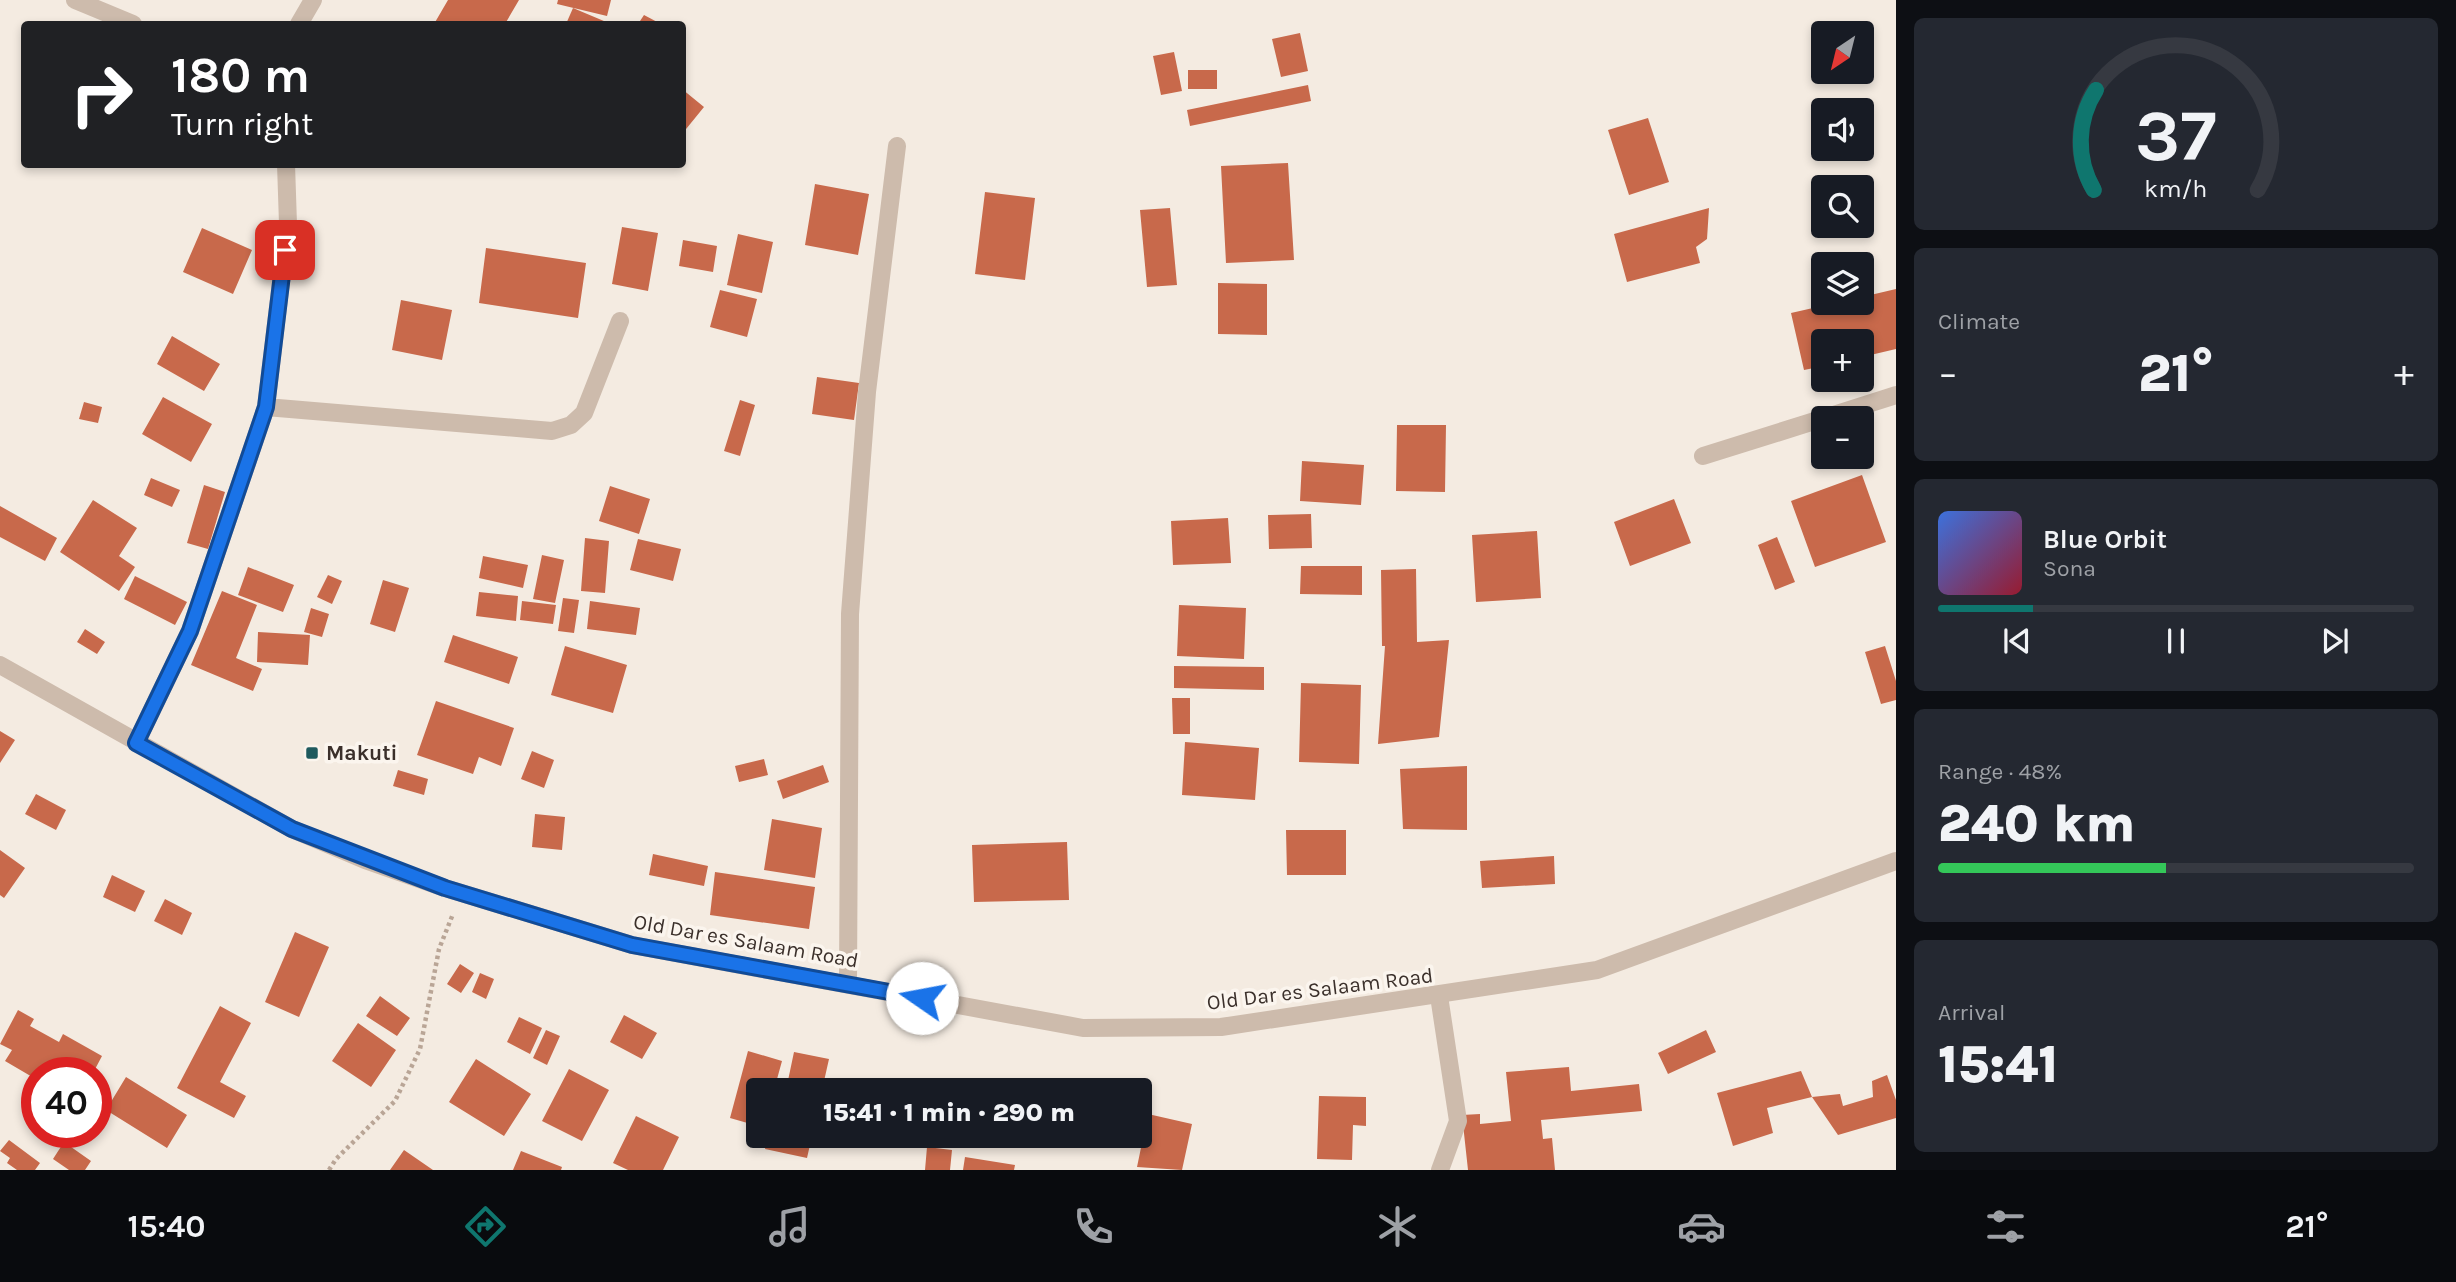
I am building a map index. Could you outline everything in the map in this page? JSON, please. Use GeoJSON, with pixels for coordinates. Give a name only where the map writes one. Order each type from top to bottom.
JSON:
{"type":"FeatureCollection","features":[{"type":"Feature","properties":{"kind":"street"},"geometry":{"type":"LineString","coordinates":[[75,0],[126,21]]}},
{"type":"Feature","properties":{"kind":"street"},"geometry":{"type":"LineString","coordinates":[[301,21],[313,0]]}},
{"type":"Feature","properties":{"kind":"street"},"geometry":{"type":"LineString","coordinates":[[848,982],[850,614],[867,392],[897,146]]}},
{"type":"Feature","properties":{"kind":"street"},"geometry":{"type":"LineString","coordinates":[[136,743],[190,631],[266,407],[288,224],[286,168]]}},
{"type":"Feature","properties":{"kind":"street"},"geometry":{"type":"LineString","coordinates":[[266,407],[551,431],[571,425],[584,413],[620,321]]}},
{"type":"Feature","properties":{"kind":"street"},"geometry":{"type":"LineString","coordinates":[[1862,406],[1896,395]]}},
{"type":"Feature","properties":{"kind":"street"},"geometry":{"type":"LineString","coordinates":[[1703,456],[1811,422]]}},
{"type":"Feature","properties":{"kind":"street","name":"Old Dar es Salaam Road"},"geometry":{"type":"LineString","coordinates":[[0,665],[292,829],[365,860],[461,893],[632,945],[848,982],[1083,1028],[1221,1027],[1597,970],[1896,861]]}},
{"type":"Feature","properties":{"kind":"street"},"geometry":{"type":"LineString","coordinates":[[1439,996],[1458,1121],[1440,1170]]}},
{"type":"Feature","properties":{"kind":"path"},"geometry":{"type":"LineString","coordinates":[[329,1170],[336,1159],[396,1101],[420,1049],[439,949],[461,893]]}},
{"type":"Feature","properties":{"kind":"building"},"geometry":{"type":"Polygon","coordinates":[[[448,0],[519,0],[507,21],[436,21],[448,0]]]}},
{"type":"Feature","properties":{"kind":"building"},"geometry":{"type":"Polygon","coordinates":[[[558,0],[611,0],[607,16],[557,4],[558,0]]]}},
{"type":"Feature","properties":{"kind":"building"},"geometry":{"type":"Polygon","coordinates":[[[573,8],[604,21],[567,21],[573,8]]]}},
{"type":"Feature","properties":{"kind":"building"},"geometry":{"type":"Polygon","coordinates":[[[644,15],[655,21],[640,21],[644,15]]]}},
{"type":"Feature","properties":{"kind":"building"},"geometry":{"type":"Polygon","coordinates":[[[1300,33],[1308,71],[1281,77],[1272,39],[1300,33]]]}},
{"type":"Feature","properties":{"kind":"building"},"geometry":{"type":"Polygon","coordinates":[[[1174,52],[1182,91],[1161,95],[1153,56],[1174,52]]]}},
{"type":"Feature","properties":{"kind":"building"},"geometry":{"type":"Polygon","coordinates":[[[1188,70],[1217,70],[1217,89],[1188,89],[1188,70]]]}},
{"type":"Feature","properties":{"kind":"building"},"geometry":{"type":"Polygon","coordinates":[[[1308,85],[1311,101],[1190,126],[1187,110],[1308,85]]]}},
{"type":"Feature","properties":{"kind":"building"},"geometry":{"type":"Polygon","coordinates":[[[686,92],[704,107],[686,129],[686,92]]]}},
{"type":"Feature","properties":{"kind":"building"},"geometry":{"type":"Polygon","coordinates":[[[1648,118],[1669,182],[1629,195],[1608,130],[1648,118]]]}},
{"type":"Feature","properties":{"kind":"building"},"geometry":{"type":"Polygon","coordinates":[[[1288,163],[1294,260],[1226,263],[1221,166],[1288,163]]]}},
{"type":"Feature","properties":{"kind":"building"},"geometry":{"type":"Polygon","coordinates":[[[815,184],[869,194],[858,255],[805,245],[815,184]]]}},
{"type":"Feature","properties":{"kind":"building"},"geometry":{"type":"Polygon","coordinates":[[[985,192],[1035,198],[1025,280],[975,274],[985,192]]]}},
{"type":"Feature","properties":{"kind":"building"},"geometry":{"type":"Polygon","coordinates":[[[1170,208],[1177,285],[1147,287],[1140,210],[1170,208]]]}},
{"type":"Feature","properties":{"kind":"building"},"geometry":{"type":"Polygon","coordinates":[[[1709,208],[1707,239],[1696,247],[1700,263],[1627,282],[1614,234],[1709,208]]]}},
{"type":"Feature","properties":{"kind":"building"},"geometry":{"type":"Polygon","coordinates":[[[622,227],[658,233],[648,291],[612,284],[622,227]]]}},
{"type":"Feature","properties":{"kind":"building"},"geometry":{"type":"Polygon","coordinates":[[[202,228],[252,250],[233,294],[183,272],[202,228]]]}},
{"type":"Feature","properties":{"kind":"building"},"geometry":{"type":"Polygon","coordinates":[[[738,234],[773,242],[762,293],[727,285],[738,234]]]}},
{"type":"Feature","properties":{"kind":"building"},"geometry":{"type":"Polygon","coordinates":[[[683,240],[717,246],[713,272],[679,266],[683,240]]]}},
{"type":"Feature","properties":{"kind":"building"},"geometry":{"type":"Polygon","coordinates":[[[486,248],[586,263],[578,318],[479,303],[486,248]]]}},
{"type":"Feature","properties":{"kind":"building"},"geometry":{"type":"Polygon","coordinates":[[[1218,283],[1267,284],[1267,335],[1218,334],[1218,283]]]}},
{"type":"Feature","properties":{"kind":"building"},"geometry":{"type":"Polygon","coordinates":[[[1896,289],[1896,349],[1874,354],[1874,329],[1811,329],[1811,369],[1804,370],[1791,313],[1811,308],[1811,315],[1874,315],[1874,294],[1896,289]]]}},
{"type":"Feature","properties":{"kind":"building"},"geometry":{"type":"Polygon","coordinates":[[[720,290],[757,299],[747,337],[710,327],[720,290]]]}},
{"type":"Feature","properties":{"kind":"building"},"geometry":{"type":"Polygon","coordinates":[[[401,300],[452,310],[442,360],[392,350],[401,300]]]}},
{"type":"Feature","properties":{"kind":"building"},"geometry":{"type":"Polygon","coordinates":[[[172,336],[220,364],[204,391],[157,364],[172,336]]]}},
{"type":"Feature","properties":{"kind":"building"},"geometry":{"type":"Polygon","coordinates":[[[817,377],[859,383],[854,420],[812,414],[817,377]]]}},
{"type":"Feature","properties":{"kind":"building"},"geometry":{"type":"Polygon","coordinates":[[[163,397],[212,424],[191,462],[142,434],[163,397]]]}},
{"type":"Feature","properties":{"kind":"building"},"geometry":{"type":"Polygon","coordinates":[[[740,400],[755,405],[740,456],[724,451],[740,400]]]}},
{"type":"Feature","properties":{"kind":"building"},"geometry":{"type":"Polygon","coordinates":[[[84,402],[102,407],[98,423],[79,419],[84,402]]]}},
{"type":"Feature","properties":{"kind":"building"},"geometry":{"type":"Polygon","coordinates":[[[1397,425],[1446,425],[1445,492],[1396,491],[1397,425]]]}},
{"type":"Feature","properties":{"kind":"building"},"geometry":{"type":"Polygon","coordinates":[[[1302,461],[1364,465],[1361,505],[1300,501],[1302,461]]]}},
{"type":"Feature","properties":{"kind":"building"},"geometry":{"type":"Polygon","coordinates":[[[1862,475],[1886,542],[1815,567],[1791,501],[1862,475]]]}},
{"type":"Feature","properties":{"kind":"building"},"geometry":{"type":"Polygon","coordinates":[[[151,478],[180,490],[172,507],[144,495],[151,478]]]}},
{"type":"Feature","properties":{"kind":"building"},"geometry":{"type":"Polygon","coordinates":[[[204,485],[225,492],[208,549],[187,543],[204,485]]]}},
{"type":"Feature","properties":{"kind":"building"},"geometry":{"type":"Polygon","coordinates":[[[610,486],[650,499],[639,534],[599,521],[610,486]]]}},
{"type":"Feature","properties":{"kind":"building"},"geometry":{"type":"Polygon","coordinates":[[[1674,499],[1691,543],[1630,566],[1614,522],[1674,499]]]}},
{"type":"Feature","properties":{"kind":"building"},"geometry":{"type":"Polygon","coordinates":[[[93,500],[137,528],[119,556],[135,567],[119,591],[60,552],[93,500]]]}},
{"type":"Feature","properties":{"kind":"building"},"geometry":{"type":"Polygon","coordinates":[[[0,506],[57,538],[45,561],[0,537],[0,506]]]}},
{"type":"Feature","properties":{"kind":"building"},"geometry":{"type":"Polygon","coordinates":[[[1311,514],[1312,548],[1269,549],[1268,515],[1311,514]]]}},
{"type":"Feature","properties":{"kind":"building"},"geometry":{"type":"Polygon","coordinates":[[[1228,518],[1231,563],[1173,565],[1171,521],[1228,518]]]}},
{"type":"Feature","properties":{"kind":"building"},"geometry":{"type":"Polygon","coordinates":[[[1537,531],[1541,598],[1476,602],[1472,535],[1537,531]]]}},
{"type":"Feature","properties":{"kind":"building"},"geometry":{"type":"Polygon","coordinates":[[[1777,537],[1795,582],[1775,590],[1758,545],[1777,537]]]}},
{"type":"Feature","properties":{"kind":"building"},"geometry":{"type":"Polygon","coordinates":[[[585,538],[609,541],[605,593],[581,591],[585,538]]]}},
{"type":"Feature","properties":{"kind":"building"},"geometry":{"type":"Polygon","coordinates":[[[638,539],[681,549],[673,581],[630,570],[638,539]]]}},
{"type":"Feature","properties":{"kind":"building"},"geometry":{"type":"Polygon","coordinates":[[[542,555],[564,560],[555,603],[533,599],[542,555]]]}},
{"type":"Feature","properties":{"kind":"building"},"geometry":{"type":"Polygon","coordinates":[[[483,556],[528,565],[523,588],[479,578],[483,556]]]}},
{"type":"Feature","properties":{"kind":"building"},"geometry":{"type":"Polygon","coordinates":[[[1301,566],[1362,566],[1362,595],[1300,594],[1301,566]]]}},
{"type":"Feature","properties":{"kind":"building"},"geometry":{"type":"Polygon","coordinates":[[[248,567],[294,585],[283,612],[238,595],[248,567]]]}},
{"type":"Feature","properties":{"kind":"building"},"geometry":{"type":"Polygon","coordinates":[[[1416,569],[1417,642],[1449,640],[1439,737],[1378,744],[1385,646],[1382,646],[1381,570],[1416,569]]]}},
{"type":"Feature","properties":{"kind":"building"},"geometry":{"type":"Polygon","coordinates":[[[328,575],[342,581],[332,604],[317,597],[328,575]]]}},
{"type":"Feature","properties":{"kind":"building"},"geometry":{"type":"Polygon","coordinates":[[[135,576],[187,602],[175,625],[124,599],[135,576]]]}},
{"type":"Feature","properties":{"kind":"building"},"geometry":{"type":"Polygon","coordinates":[[[383,580],[409,588],[395,632],[370,624],[383,580]]]}},
{"type":"Feature","properties":{"kind":"building"},"geometry":{"type":"Polygon","coordinates":[[[222,591],[257,605],[236,658],[262,669],[253,691],[191,665],[222,591]]]}},
{"type":"Feature","properties":{"kind":"building"},"geometry":{"type":"Polygon","coordinates":[[[479,592],[518,596],[516,621],[476,616],[479,592]]]}},
{"type":"Feature","properties":{"kind":"building"},"geometry":{"type":"Polygon","coordinates":[[[563,598],[579,600],[574,633],[558,631],[563,598]]]}},
{"type":"Feature","properties":{"kind":"building"},"geometry":{"type":"Polygon","coordinates":[[[522,601],[556,605],[553,624],[520,620],[522,601]]]}},
{"type":"Feature","properties":{"kind":"building"},"geometry":{"type":"Polygon","coordinates":[[[590,601],[640,608],[636,635],[587,629],[590,601]]]}},
{"type":"Feature","properties":{"kind":"building"},"geometry":{"type":"Polygon","coordinates":[[[1179,605],[1246,608],[1244,659],[1177,656],[1179,605]]]}},
{"type":"Feature","properties":{"kind":"building"},"geometry":{"type":"Polygon","coordinates":[[[311,608],[329,614],[322,637],[304,632],[311,608]]]}},
{"type":"Feature","properties":{"kind":"building"},"geometry":{"type":"Polygon","coordinates":[[[85,629],[105,642],[97,654],[77,642],[85,629]]]}},
{"type":"Feature","properties":{"kind":"building"},"geometry":{"type":"Polygon","coordinates":[[[258,632],[310,635],[308,665],[257,662],[258,632]]]}},
{"type":"Feature","properties":{"kind":"building"},"geometry":{"type":"Polygon","coordinates":[[[453,635],[518,657],[509,684],[444,662],[453,635]]]}},
{"type":"Feature","properties":{"kind":"building"},"geometry":{"type":"Polygon","coordinates":[[[565,646],[627,665],[613,713],[551,695],[565,646]]]}},
{"type":"Feature","properties":{"kind":"building"},"geometry":{"type":"Polygon","coordinates":[[[1885,646],[1896,681],[1896,700],[1881,704],[1865,652],[1885,646]]]}},
{"type":"Feature","properties":{"kind":"building"},"geometry":{"type":"Polygon","coordinates":[[[1174,666],[1264,667],[1264,690],[1174,688],[1174,666]]]}},
{"type":"Feature","properties":{"kind":"building"},"geometry":{"type":"Polygon","coordinates":[[[1301,683],[1361,685],[1359,764],[1299,762],[1301,683]]]}},
{"type":"Feature","properties":{"kind":"building"},"geometry":{"type":"Polygon","coordinates":[[[1172,698],[1190,698],[1190,734],[1173,734],[1172,698]]]}},
{"type":"Feature","properties":{"kind":"building"},"geometry":{"type":"Polygon","coordinates":[[[436,701],[514,728],[501,766],[479,757],[473,774],[417,755],[436,701]]]}},
{"type":"Feature","properties":{"kind":"building"},"geometry":{"type":"Polygon","coordinates":[[[0,731],[15,740],[0,763],[0,731]]]}},
{"type":"Feature","properties":{"kind":"building"},"geometry":{"type":"Polygon","coordinates":[[[1185,742],[1259,748],[1255,800],[1182,795],[1185,742]]]}},
{"type":"Feature","properties":{"kind":"building"},"geometry":{"type":"Polygon","coordinates":[[[532,751],[554,760],[544,788],[521,779],[532,751]]]}},
{"type":"Feature","properties":{"kind":"building"},"geometry":{"type":"Polygon","coordinates":[[[764,759],[768,775],[739,782],[735,766],[764,759]]]}},
{"type":"Feature","properties":{"kind":"building"},"geometry":{"type":"Polygon","coordinates":[[[823,765],[829,782],[783,799],[777,781],[823,765]]]}},
{"type":"Feature","properties":{"kind":"building"},"geometry":{"type":"Polygon","coordinates":[[[1467,766],[1467,830],[1403,829],[1400,769],[1467,766]]]}},
{"type":"Feature","properties":{"kind":"building"},"geometry":{"type":"Polygon","coordinates":[[[398,770],[428,779],[424,795],[393,786],[398,770]]]}},
{"type":"Feature","properties":{"kind":"building"},"geometry":{"type":"Polygon","coordinates":[[[36,794],[66,810],[56,830],[25,814],[36,794]]]}},
{"type":"Feature","properties":{"kind":"building"},"geometry":{"type":"Polygon","coordinates":[[[535,814],[565,817],[562,850],[532,847],[535,814]]]}},
{"type":"Feature","properties":{"kind":"building"},"geometry":{"type":"Polygon","coordinates":[[[772,819],[822,828],[815,878],[764,870],[772,819]]]}},
{"type":"Feature","properties":{"kind":"building"},"geometry":{"type":"Polygon","coordinates":[[[1286,830],[1346,830],[1346,875],[1287,875],[1286,830]]]}},
{"type":"Feature","properties":{"kind":"building"},"geometry":{"type":"Polygon","coordinates":[[[1067,842],[1069,900],[974,902],[972,845],[1067,842]]]}},
{"type":"Feature","properties":{"kind":"building"},"geometry":{"type":"Polygon","coordinates":[[[0,850],[25,868],[4,898],[0,895],[0,850]]]}},
{"type":"Feature","properties":{"kind":"building"},"geometry":{"type":"Polygon","coordinates":[[[653,854],[708,866],[704,886],[649,875],[653,854]]]}},
{"type":"Feature","properties":{"kind":"building"},"geometry":{"type":"Polygon","coordinates":[[[1554,856],[1555,884],[1482,888],[1480,861],[1554,856]]]}},
{"type":"Feature","properties":{"kind":"building"},"geometry":{"type":"Polygon","coordinates":[[[715,872],[815,887],[809,929],[710,915],[715,872]]]}},
{"type":"Feature","properties":{"kind":"building"},"geometry":{"type":"Polygon","coordinates":[[[112,875],[145,891],[135,912],[103,897],[112,875]]]}},
{"type":"Feature","properties":{"kind":"building"},"geometry":{"type":"Polygon","coordinates":[[[165,899],[192,913],[182,935],[154,921],[165,899]]]}},
{"type":"Feature","properties":{"kind":"building"},"geometry":{"type":"Polygon","coordinates":[[[295,932],[329,947],[299,1017],[265,1002],[295,932]]]}},
{"type":"Feature","properties":{"kind":"building"},"geometry":{"type":"Polygon","coordinates":[[[460,964],[474,973],[461,993],[447,984],[460,964]]]}},
{"type":"Feature","properties":{"kind":"building"},"geometry":{"type":"Polygon","coordinates":[[[480,973],[494,979],[486,999],[472,992],[480,973]]]}},
{"type":"Feature","properties":{"kind":"building"},"geometry":{"type":"Polygon","coordinates":[[[380,996],[410,1018],[397,1036],[366,1016],[380,996]]]}},
{"type":"Feature","properties":{"kind":"building"},"geometry":{"type":"Polygon","coordinates":[[[220,1006],[251,1023],[220,1082],[246,1096],[234,1118],[177,1088],[220,1006]]]}},
{"type":"Feature","properties":{"kind":"building"},"geometry":{"type":"Polygon","coordinates":[[[18,1010],[34,1019],[30,1026],[59,1042],[63,1034],[102,1056],[21,1057],[21,1070],[5,1061],[12,1050],[0,1044],[18,1010]]]}},
{"type":"Feature","properties":{"kind":"building"},"geometry":{"type":"Polygon","coordinates":[[[624,1015],[657,1033],[642,1059],[610,1042],[624,1015]]]}},
{"type":"Feature","properties":{"kind":"building"},"geometry":{"type":"Polygon","coordinates":[[[519,1017],[542,1028],[530,1054],[507,1042],[519,1017]]]}},
{"type":"Feature","properties":{"kind":"building"},"geometry":{"type":"Polygon","coordinates":[[[358,1023],[396,1050],[371,1087],[332,1061],[358,1023]]]}},
{"type":"Feature","properties":{"kind":"building"},"geometry":{"type":"Polygon","coordinates":[[[546,1030],[560,1036],[547,1065],[533,1058],[546,1030]]]}},
{"type":"Feature","properties":{"kind":"building"},"geometry":{"type":"Polygon","coordinates":[[[1706,1030],[1716,1052],[1668,1074],[1658,1053],[1706,1030]]]}},
{"type":"Feature","properties":{"kind":"building"},"geometry":{"type":"Polygon","coordinates":[[[748,1051],[782,1061],[777,1078],[746,1078],[746,1123],[730,1118],[748,1051]]]}},
{"type":"Feature","properties":{"kind":"building"},"geometry":{"type":"Polygon","coordinates":[[[794,1052],[829,1059],[825,1078],[789,1078],[794,1052]]]}},
{"type":"Feature","properties":{"kind":"building"},"geometry":{"type":"Polygon","coordinates":[[[476,1059],[531,1094],[504,1136],[449,1102],[476,1059]]]}},
{"type":"Feature","properties":{"kind":"building"},"geometry":{"type":"Polygon","coordinates":[[[1569,1067],[1571,1091],[1639,1084],[1642,1111],[1541,1120],[1543,1139],[1552,1138],[1555,1170],[1468,1170],[1462,1115],[1480,1114],[1480,1124],[1511,1121],[1506,1072],[1569,1067]]]}},
{"type":"Feature","properties":{"kind":"building"},"geometry":{"type":"Polygon","coordinates":[[[569,1069],[609,1090],[582,1141],[542,1121],[569,1069]]]}},
{"type":"Feature","properties":{"kind":"building"},"geometry":{"type":"Polygon","coordinates":[[[1801,1071],[1812,1097],[1767,1108],[1773,1133],[1733,1146],[1717,1093],[1801,1071]]]}},
{"type":"Feature","properties":{"kind":"building"},"geometry":{"type":"Polygon","coordinates":[[[1887,1075],[1896,1100],[1896,1118],[1838,1135],[1812,1097],[1840,1094],[1843,1106],[1873,1097],[1872,1081],[1887,1075]]]}},
{"type":"Feature","properties":{"kind":"building"},"geometry":{"type":"Polygon","coordinates":[[[126,1077],[187,1115],[167,1148],[112,1114],[112,1100],[126,1077]]]}},
{"type":"Feature","properties":{"kind":"building"},"geometry":{"type":"Polygon","coordinates":[[[1319,1096],[1366,1097],[1366,1126],[1353,1125],[1352,1160],[1317,1159],[1319,1096]]]}},
{"type":"Feature","properties":{"kind":"building"},"geometry":{"type":"Polygon","coordinates":[[[1152,1115],[1192,1124],[1182,1170],[1137,1167],[1141,1148],[1152,1148],[1152,1115]]]}},
{"type":"Feature","properties":{"kind":"building"},"geometry":{"type":"Polygon","coordinates":[[[636,1116],[679,1137],[663,1170],[628,1170],[613,1163],[636,1116]]]}},
{"type":"Feature","properties":{"kind":"building"},"geometry":{"type":"Polygon","coordinates":[[[9,1140],[40,1163],[35,1170],[17,1170],[7,1163],[10,1158],[0,1151],[9,1140]]]}},
{"type":"Feature","properties":{"kind":"building"},"geometry":{"type":"Polygon","coordinates":[[[60,1148],[73,1148],[91,1161],[85,1170],[69,1170],[53,1159],[60,1148]]]}},
{"type":"Feature","properties":{"kind":"building"},"geometry":{"type":"Polygon","coordinates":[[[765,1148],[809,1148],[807,1158],[765,1148]]]}},
{"type":"Feature","properties":{"kind":"building"},"geometry":{"type":"Polygon","coordinates":[[[927,1148],[952,1150],[950,1170],[925,1170],[927,1148]]]}},
{"type":"Feature","properties":{"kind":"building"},"geometry":{"type":"Polygon","coordinates":[[[404,1150],[433,1170],[390,1170],[404,1150]]]}},
{"type":"Feature","properties":{"kind":"building"},"geometry":{"type":"Polygon","coordinates":[[[521,1151],[562,1167],[561,1170],[513,1170],[521,1151]]]}},
{"type":"Feature","properties":{"kind":"building"},"geometry":{"type":"Polygon","coordinates":[[[965,1157],[1015,1165],[1014,1170],[963,1170],[965,1157]]]}},
{"type":"Feature","properties":{"kind":"place","name":"Makuti"},"geometry":{"type":"Point","coordinates":[312,753]}},
{"type":"Feature","properties":{"kind":"route"},"geometry":{"type":"LineString","coordinates":[[285,250],[266,407],[190,631],[136,743],[292,829],[365,860],[445,888],[632,945],[848,982],[922,998]]}}]}
